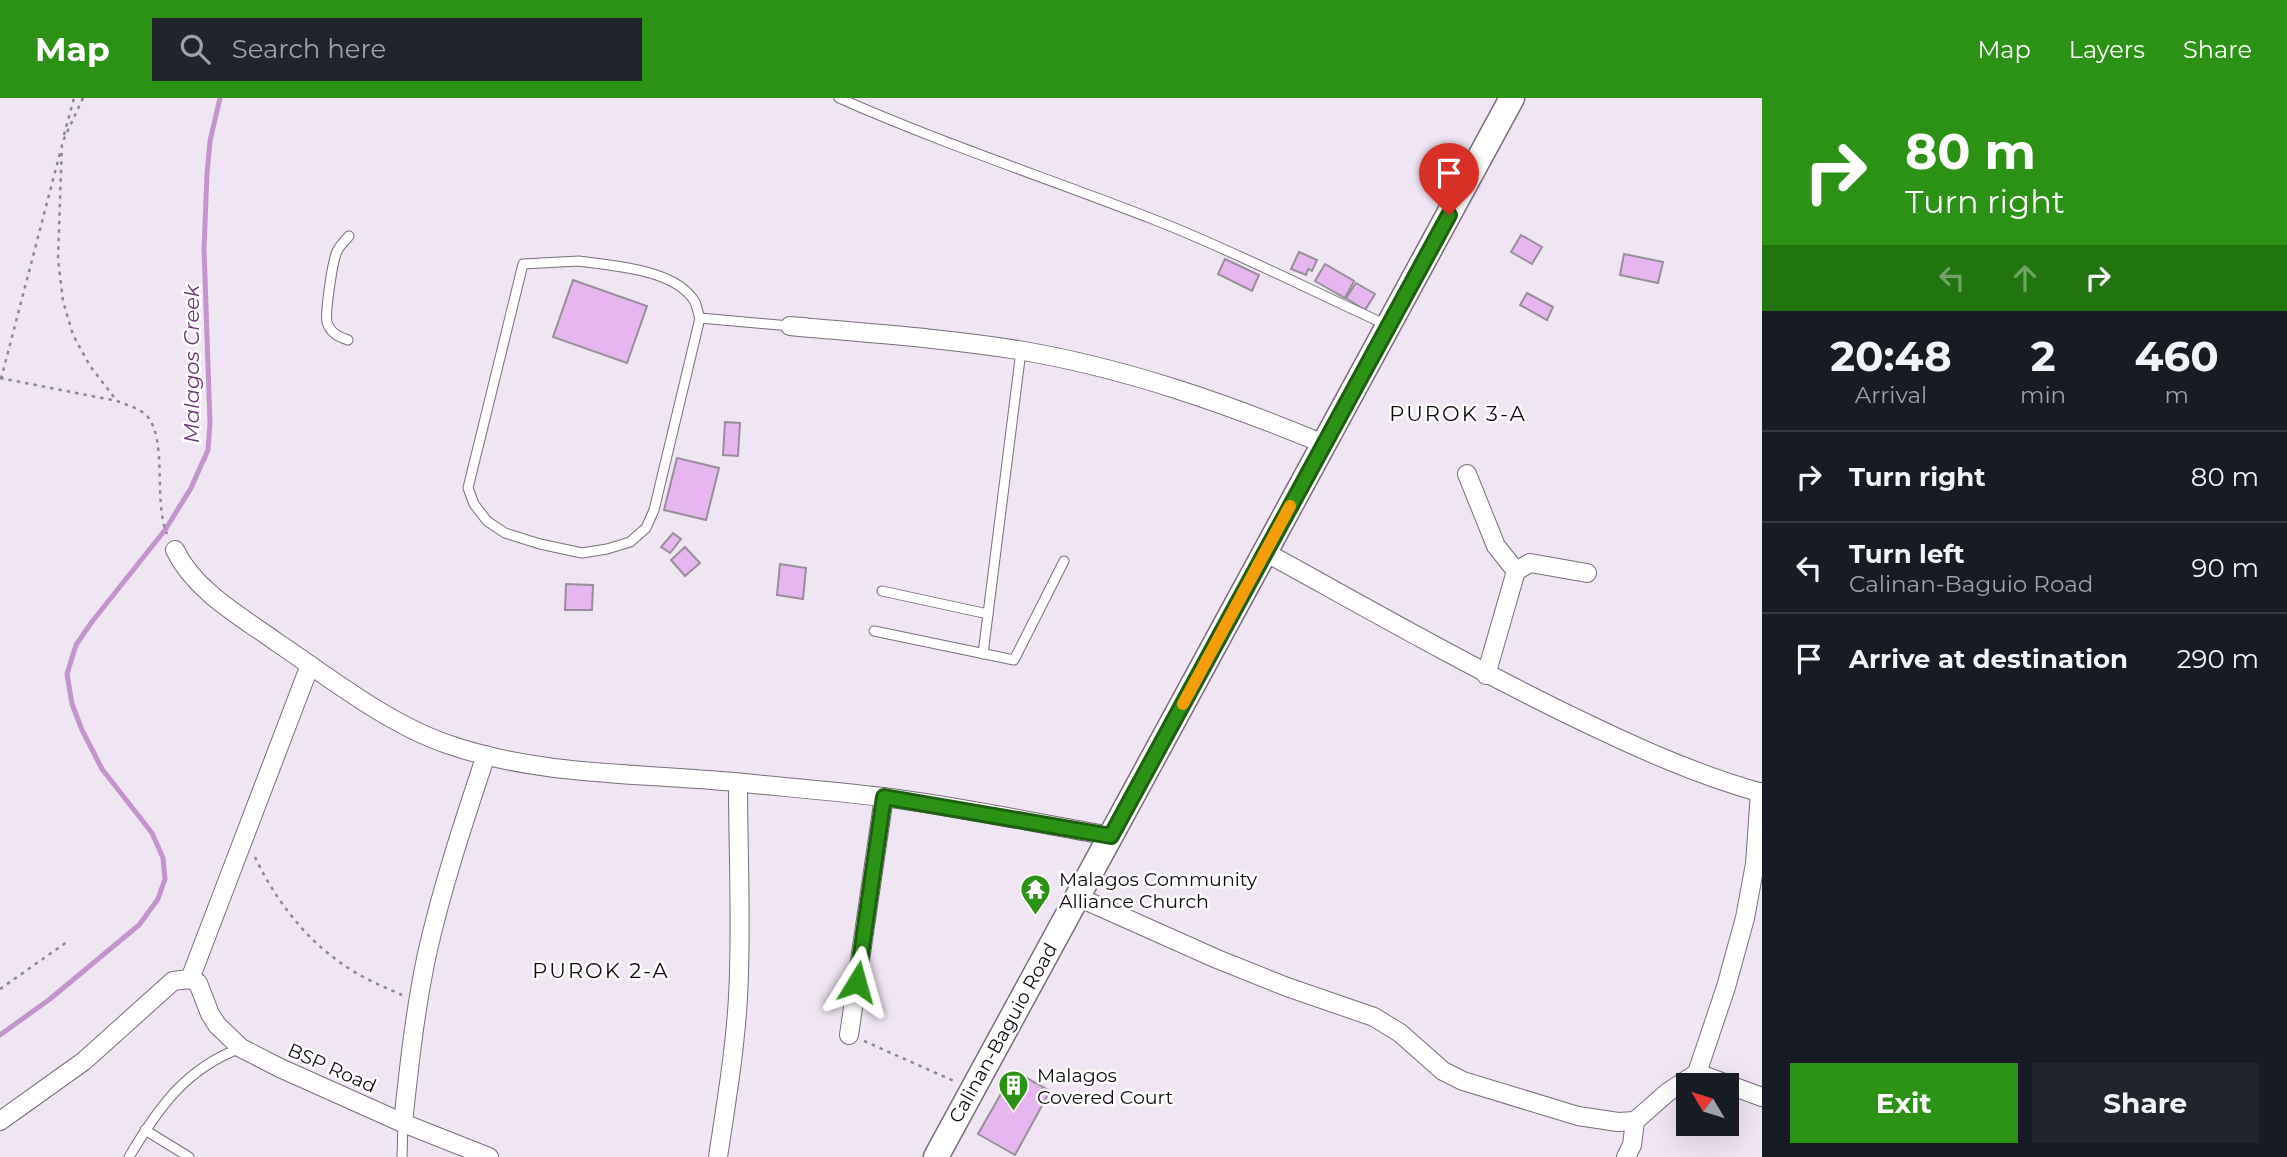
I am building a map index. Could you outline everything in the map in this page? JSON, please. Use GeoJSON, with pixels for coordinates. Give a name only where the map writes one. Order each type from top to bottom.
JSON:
{"type":"FeatureCollection","features":[{"type":"Feature","properties":{"kind":"main road","name":"Calinan-Baguio Road"},"geometry":{"type":"LineString","coordinates":[[936,1157],[1512,98]]}},
{"type":"Feature","properties":{"kind":"street"},"geometry":{"type":"LineString","coordinates":[[790,326],[1021,351],[1102,368],[1232,407],[1324,444]]}},
{"type":"Feature","properties":{"kind":"street"},"geometry":{"type":"LineString","coordinates":[[1467,474],[1496,546],[1516,572]]}},
{"type":"Feature","properties":{"kind":"street"},"geometry":{"type":"LineString","coordinates":[[175,550],[181,564],[209,592],[246,621],[401,723],[445,744],[486,755],[561,768],[884,797],[1111,836]]}},
{"type":"Feature","properties":{"kind":"street"},"geometry":{"type":"LineString","coordinates":[[1265,552],[1486,675],[1661,757],[1714,779],[1761,792],[1755,864],[1745,918],[1726,987],[1697,1073]]}},
{"type":"Feature","properties":{"kind":"street"},"geometry":{"type":"LineString","coordinates":[[1486,675],[1516,572],[1530,563],[1587,573]]}},
{"type":"Feature","properties":{"kind":"street"},"geometry":{"type":"LineString","coordinates":[[0,1121],[83,1061],[173,981],[190,979],[310,665]]}},
{"type":"Feature","properties":{"kind":"street"},"geometry":{"type":"LineString","coordinates":[[403,1123],[409,1060],[427,954],[450,864],[486,755]]}},
{"type":"Feature","properties":{"kind":"street"},"geometry":{"type":"LineString","coordinates":[[718,1157],[738,998],[737,783]]}},
{"type":"Feature","properties":{"kind":"street"},"geometry":{"type":"LineString","coordinates":[[849,1035],[884,797]]}},
{"type":"Feature","properties":{"kind":"street"},"geometry":{"type":"LineString","coordinates":[[1078,897],[1216,959],[1374,1017],[1400,1033],[1443,1071],[1463,1081],[1577,1116],[1618,1122],[1635,1121],[1676,1087]]}},
{"type":"Feature","properties":{"kind":"street","name":"BSP Road"},"geometry":{"type":"LineString","coordinates":[[190,979],[198,984],[217,1025],[241,1048],[403,1123],[489,1157]]}},
{"type":"Feature","properties":{"kind":"street"},"geometry":{"type":"LineString","coordinates":[[1740,1089],[1762,1097]]}},
{"type":"Feature","properties":{"kind":"street"},"geometry":{"type":"LineString","coordinates":[[1626,1157],[1632,1145],[1635,1121]]}},
{"type":"Feature","properties":{"kind":"lane"},"geometry":{"type":"LineString","coordinates":[[839,98],[930,137],[1158,221],[1388,326]]}},
{"type":"Feature","properties":{"kind":"lane"},"geometry":{"type":"LineString","coordinates":[[348,340],[332,331],[327,323],[327,312],[336,255],[349,236]]}},
{"type":"Feature","properties":{"kind":"lane"},"geometry":{"type":"LineString","coordinates":[[579,261],[620,267],[670,280],[683,289],[695,303],[700,318],[662,482],[646,528],[631,542],[607,550],[582,553],[505,533],[487,521],[474,504],[468,488],[523,264],[579,261]]}},
{"type":"Feature","properties":{"kind":"lane"},"geometry":{"type":"LineString","coordinates":[[700,318],[790,326]]}},
{"type":"Feature","properties":{"kind":"lane"},"geometry":{"type":"LineString","coordinates":[[983,654],[1021,351]]}},
{"type":"Feature","properties":{"kind":"lane"},"geometry":{"type":"LineString","coordinates":[[874,631],[1014,660],[1064,561]]}},
{"type":"Feature","properties":{"kind":"lane"},"geometry":{"type":"LineString","coordinates":[[882,591],[988,614]]}},
{"type":"Feature","properties":{"kind":"lane"},"geometry":{"type":"LineString","coordinates":[[129,1157],[160,1107],[181,1084],[220,1056],[241,1048]]}},
{"type":"Feature","properties":{"kind":"lane"},"geometry":{"type":"LineString","coordinates":[[402,1157],[403,1123]]}},
{"type":"Feature","properties":{"kind":"lane"},"geometry":{"type":"LineString","coordinates":[[145,1130],[189,1157]]}},
{"type":"Feature","properties":{"kind":"path"},"geometry":{"type":"LineString","coordinates":[[74,98],[1,379],[117,401],[146,416],[153,427],[157,444],[161,511],[165,530],[175,550]]}},
{"type":"Feature","properties":{"kind":"path"},"geometry":{"type":"LineString","coordinates":[[83,98],[62,143],[58,259],[62,301],[74,335],[90,366],[117,401]]}},
{"type":"Feature","properties":{"kind":"path"},"geometry":{"type":"LineString","coordinates":[[246,833],[256,860],[270,885],[293,916],[324,950],[367,979],[418,1002]]}},
{"type":"Feature","properties":{"kind":"path"},"geometry":{"type":"LineString","coordinates":[[0,989],[67,942]]}},
{"type":"Feature","properties":{"kind":"path"},"geometry":{"type":"LineString","coordinates":[[849,1035],[912,1060],[972,1090]]}},
{"type":"Feature","properties":{"kind":"building"},"geometry":{"type":"Polygon","coordinates":[[[1521,235],[1542,247],[1532,264],[1511,252],[1521,235]]]}},
{"type":"Feature","properties":{"kind":"building"},"geometry":{"type":"Polygon","coordinates":[[[1299,252],[1317,260],[1312,271],[1308,269],[1306,275],[1291,269],[1299,252]]]}},
{"type":"Feature","properties":{"kind":"building"},"geometry":{"type":"Polygon","coordinates":[[[1624,254],[1663,262],[1658,283],[1620,275],[1624,254]]]}},
{"type":"Feature","properties":{"kind":"building"},"geometry":{"type":"Polygon","coordinates":[[[1225,259],[1259,275],[1252,291],[1218,274],[1225,259]]]}},
{"type":"Feature","properties":{"kind":"building"},"geometry":{"type":"Polygon","coordinates":[[[1325,264],[1354,281],[1345,298],[1315,281],[1325,264]]]}},
{"type":"Feature","properties":{"kind":"building"},"geometry":{"type":"Polygon","coordinates":[[[573,280],[647,306],[627,363],[553,337],[573,280]]]}},
{"type":"Feature","properties":{"kind":"building"},"geometry":{"type":"Polygon","coordinates":[[[1356,283],[1375,294],[1365,310],[1346,298],[1356,283]]]}},
{"type":"Feature","properties":{"kind":"building"},"geometry":{"type":"Polygon","coordinates":[[[1527,293],[1553,307],[1547,320],[1520,305],[1527,293]]]}},
{"type":"Feature","properties":{"kind":"building"},"geometry":{"type":"Polygon","coordinates":[[[725,422],[740,423],[738,456],[723,455],[725,422]]]}},
{"type":"Feature","properties":{"kind":"building"},"geometry":{"type":"Polygon","coordinates":[[[677,458],[719,468],[706,520],[664,510],[677,458]]]}},
{"type":"Feature","properties":{"kind":"building"},"geometry":{"type":"Polygon","coordinates":[[[673,533],[681,539],[670,553],[661,547],[673,533]]]}},
{"type":"Feature","properties":{"kind":"building"},"geometry":{"type":"Polygon","coordinates":[[[685,547],[700,563],[685,576],[671,560],[685,547]]]}},
{"type":"Feature","properties":{"kind":"building"},"geometry":{"type":"Polygon","coordinates":[[[780,564],[806,568],[803,599],[777,595],[780,564]]]}},
{"type":"Feature","properties":{"kind":"building"},"geometry":{"type":"Polygon","coordinates":[[[566,584],[593,585],[592,610],[565,610],[566,584]]]}},
{"type":"Feature","properties":{"kind":"building","name":"Malagos Covered Court"},"geometry":{"type":"Polygon","coordinates":[[[1014,1071],[1050,1091],[1015,1155],[978,1134],[1014,1071]]]}},
{"type":"Feature","properties":{"kind":"waterway","name":"Malagos Creek"},"geometry":{"type":"LineString","coordinates":[[0,1035],[50,999],[139,925],[158,899],[165,879],[163,858],[152,833],[102,769],[82,730],[72,704],[67,674],[76,645],[165,530],[191,488],[208,450],[210,423],[204,249],[210,141],[220,98]]}},
{"type":"Feature","properties":{"kind":"slow traffic"},"geometry":{"type":"LineString","coordinates":[[1183,704],[1290,506]]}},
{"type":"Feature","properties":{"kind":"place","name":"Malagos Community Alliance Church"},"geometry":{"type":"Point","coordinates":[1036,917]}},
{"type":"Feature","properties":{"kind":"place","name":"Malagos Covered Court"},"geometry":{"type":"Point","coordinates":[1014,1113]}},
{"type":"Feature","properties":{"kind":"district","name":"PUROK 3-A"},"geometry":{"type":"Point","coordinates":[1458,413]}},
{"type":"Feature","properties":{"kind":"district","name":"PUROK 2-A"},"geometry":{"type":"Point","coordinates":[601,970]}},
{"type":"Feature","properties":{"kind":"route"},"geometry":{"type":"LineString","coordinates":[[857,982],[884,797],[1111,836],[1449,215]]}}]}
